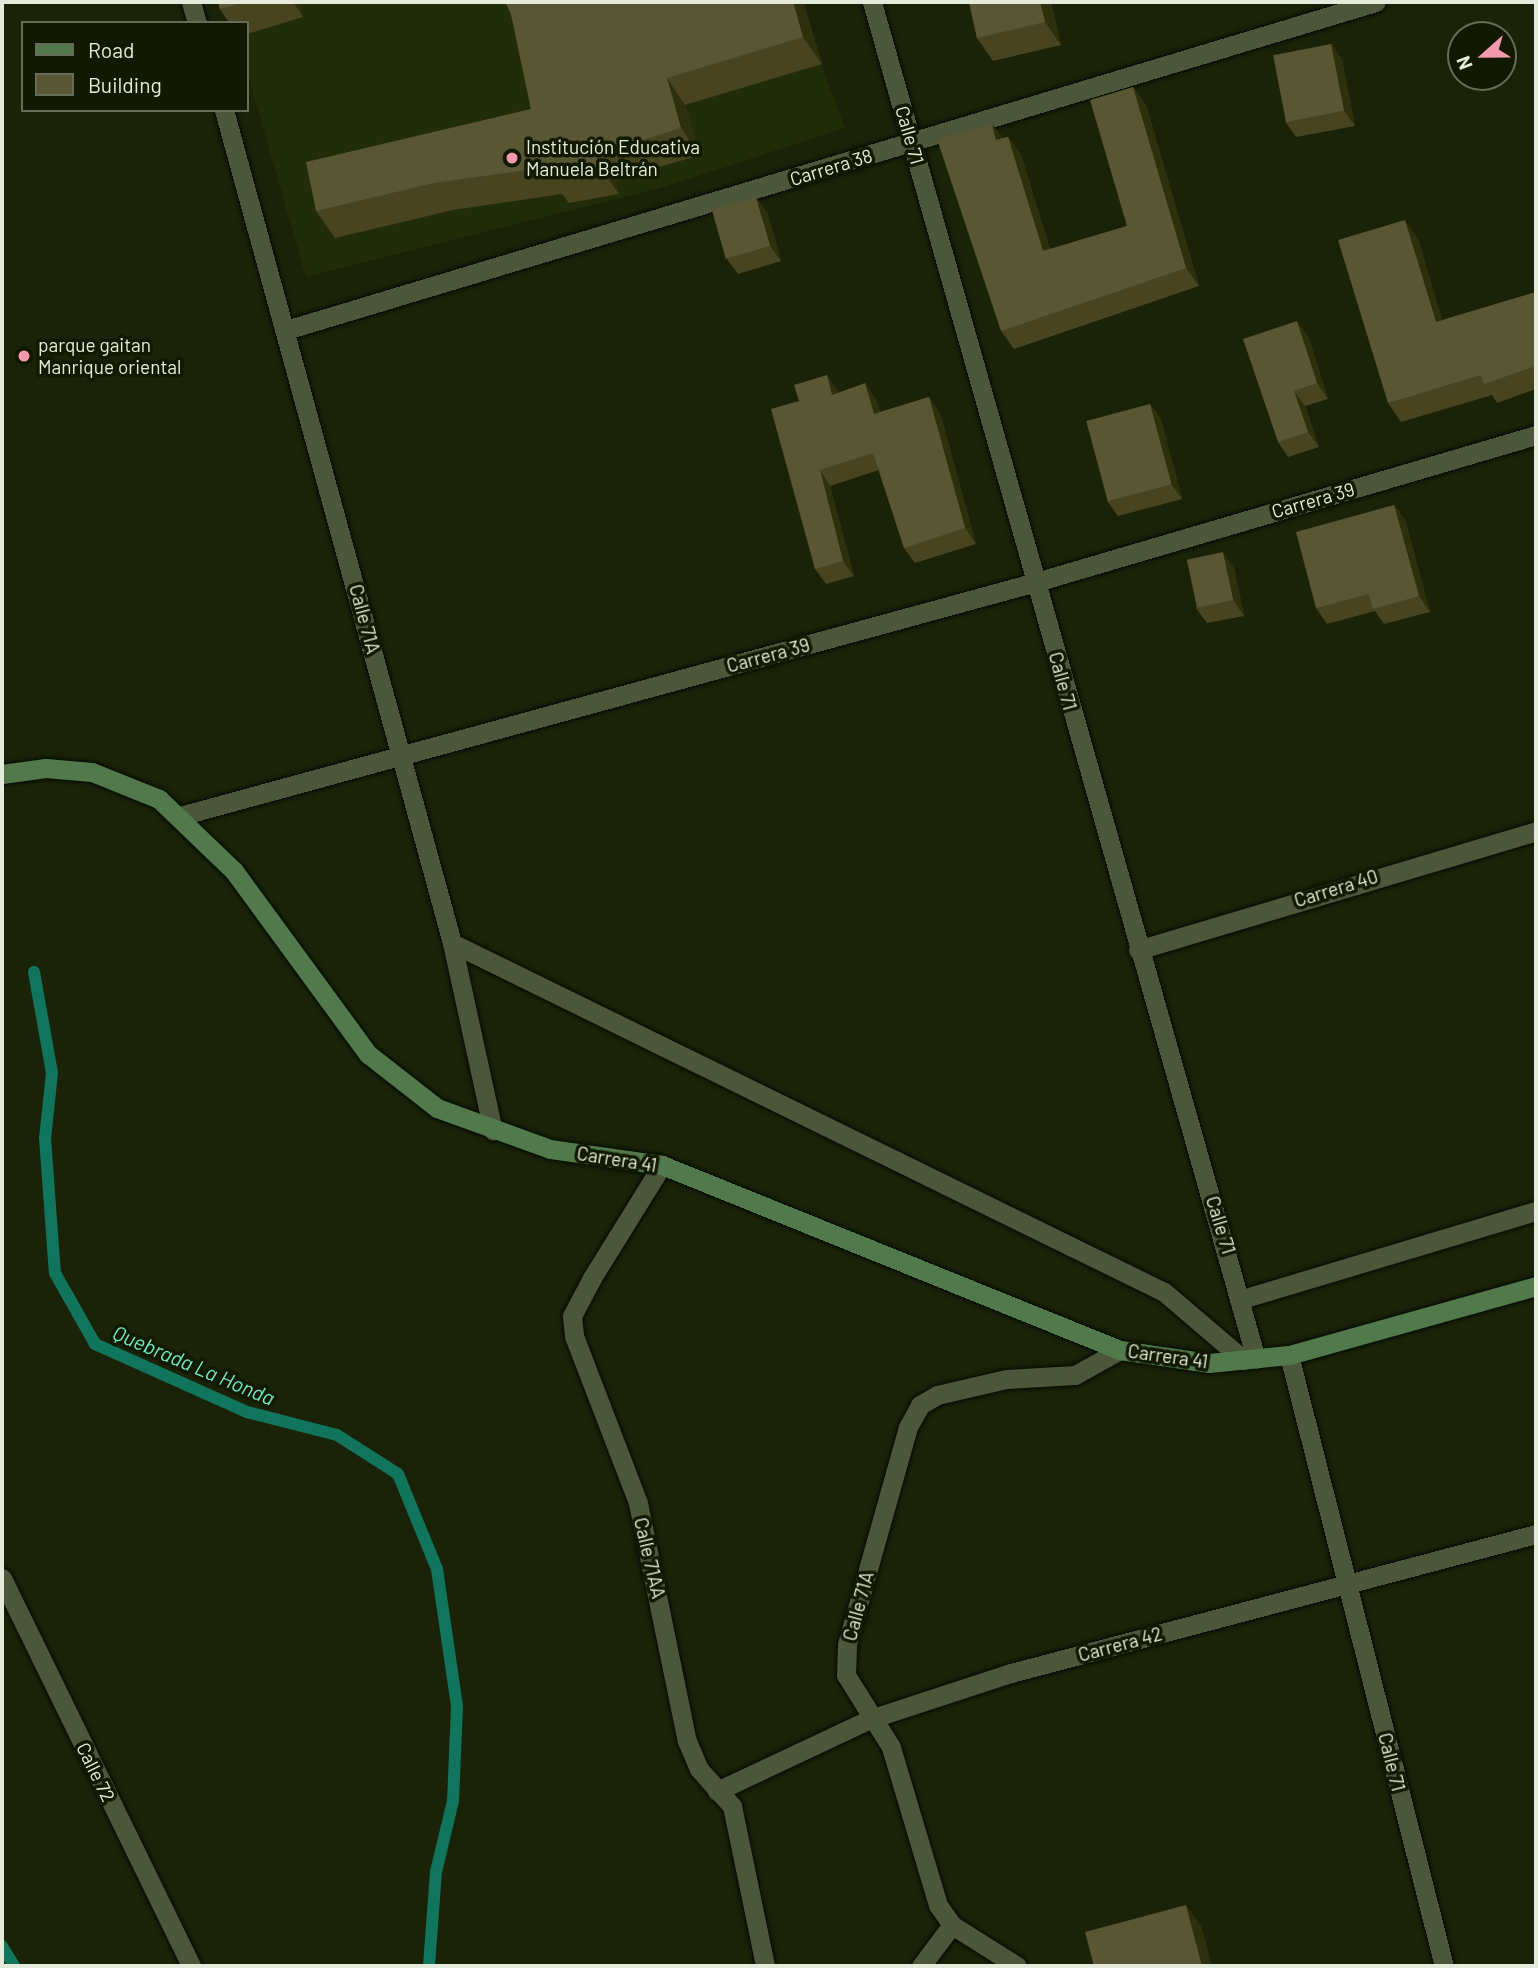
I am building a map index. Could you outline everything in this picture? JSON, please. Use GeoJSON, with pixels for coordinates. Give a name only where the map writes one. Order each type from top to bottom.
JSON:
{"type":"FeatureCollection","features":[{"type":"Feature","properties":{"kind":"main road"},"geometry":{"type":"LineString","coordinates":[[2,774],[46,768],[92,772],[159,799],[180,816]]}},
{"type":"Feature","properties":{"kind":"main road","name":"Carrera 41"},"geometry":{"type":"LineString","coordinates":[[180,816],[264,907],[368,1054],[408,1091],[493,1131],[550,1149],[662,1165],[1120,1350],[1181,1360],[1250,1360],[1289,1355],[1536,1286]]}},
{"type":"Feature","properties":{"kind":"street"},"geometry":{"type":"LineString","coordinates":[[191,2],[196,21]]}},
{"type":"Feature","properties":{"kind":"street","name":"Calle 71"},"geometry":{"type":"LineString","coordinates":[[872,2],[1138,950],[1242,1299],[1250,1360]]}},
{"type":"Feature","properties":{"kind":"street","name":"Carrera 38"},"geometry":{"type":"LineString","coordinates":[[286,330],[1376,2]]}},
{"type":"Feature","properties":{"kind":"street","name":"Calle 71A"},"geometry":{"type":"LineString","coordinates":[[225,112],[452,943],[493,1131]]}},
{"type":"Feature","properties":{"kind":"street","name":"Carrera 39"},"geometry":{"type":"LineString","coordinates":[[180,816],[1036,582],[1536,435]]}},
{"type":"Feature","properties":{"kind":"street","name":"Carrera 40"},"geometry":{"type":"LineString","coordinates":[[1138,950],[1536,831]]}},
{"type":"Feature","properties":{"kind":"street","name":"Carrera 41"},"geometry":{"type":"LineString","coordinates":[[452,943],[1164,1293],[1250,1360]]}},
{"type":"Feature","properties":{"kind":"street","name":"Calle 71AA"},"geometry":{"type":"LineString","coordinates":[[662,1165],[592,1278],[573,1326],[578,1356],[638,1503],[681,1722],[699,1769],[732,1806],[765,1966]]}},
{"type":"Feature","properties":{"kind":"street"},"geometry":{"type":"LineString","coordinates":[[1242,1299],[1536,1210]]}},
{"type":"Feature","properties":{"kind":"street","name":"Calle 71A"},"geometry":{"type":"LineString","coordinates":[[952,1925],[926,1871],[891,1747],[870,1718],[846,1675],[847,1644],[908,1427],[920,1405],[937,1395],[994,1381],[1075,1375],[1120,1350]]}},
{"type":"Feature","properties":{"kind":"street","name":"Calle 71"},"geometry":{"type":"LineString","coordinates":[[1289,1355],[1346,1560],[1346,1584],[1444,1966]]}},
{"type":"Feature","properties":{"kind":"street","name":"Carrera 42"},"geometry":{"type":"LineString","coordinates":[[717,1791],[870,1718],[1011,1673],[1536,1534]]}},
{"type":"Feature","properties":{"kind":"street","name":"Calle 72"},"geometry":{"type":"LineString","coordinates":[[2,1578],[191,1966]]}},
{"type":"Feature","properties":{"kind":"street"},"geometry":{"type":"LineString","coordinates":[[921,1966],[952,1925],[1017,1966]]}},
{"type":"Feature","properties":{"kind":"shaded area","name":"Institución Educativa Manuela Beltrán"},"geometry":{"type":"Polygon","coordinates":[[[228,2],[798,2],[845,128],[661,188],[306,277],[248,75],[248,21],[228,2]]]}},
{"type":"Feature","properties":{"kind":"building"},"geometry":{"type":"Polygon","coordinates":[[[218,2],[245,2],[220,9],[218,2]]]}},
{"type":"Feature","properties":{"kind":"building"},"geometry":{"type":"Polygon","coordinates":[[[505,2],[793,2],[803,37],[667,78],[681,128],[596,154],[600,167],[550,177],[548,167],[434,183],[316,211],[306,162],[531,109],[511,14],[505,2]]]}},
{"type":"Feature","properties":{"kind":"building"},"geometry":{"type":"Polygon","coordinates":[[[969,2],[1040,2],[1045,22],[977,38],[969,2]]]}},
{"type":"Feature","properties":{"kind":"building"},"geometry":{"type":"Polygon","coordinates":[[[1331,44],[1344,111],[1286,122],[1273,55],[1331,44]]]}},
{"type":"Feature","properties":{"kind":"building"},"geometry":{"type":"Polygon","coordinates":[[[1133,87],[1186,268],[1001,331],[937,139],[992,124],[996,140],[1008,137],[1043,251],[1127,226],[1090,100],[1133,87]]]}},
{"type":"Feature","properties":{"kind":"building"},"geometry":{"type":"Polygon","coordinates":[[[756,197],[770,246],[726,259],[712,210],[756,197]]]}},
{"type":"Feature","properties":{"kind":"building"},"geometry":{"type":"Polygon","coordinates":[[[1405,220],[1436,322],[1536,292],[1536,366],[1484,384],[1481,375],[1388,403],[1338,240],[1405,220]]]}},
{"type":"Feature","properties":{"kind":"building"},"geometry":{"type":"Polygon","coordinates":[[[1297,321],[1317,383],[1294,391],[1308,432],[1278,442],[1243,339],[1297,321]]]}},
{"type":"Feature","properties":{"kind":"building"},"geometry":{"type":"Polygon","coordinates":[[[827,375],[832,395],[865,383],[874,414],[929,397],[965,528],[904,548],[873,453],[820,470],[843,561],[815,569],[771,409],[799,401],[794,385],[827,375]]]}},
{"type":"Feature","properties":{"kind":"building"},"geometry":{"type":"Polygon","coordinates":[[[1150,404],[1171,484],[1108,501],[1086,421],[1150,404]]]}},
{"type":"Feature","properties":{"kind":"building"},"geometry":{"type":"Polygon","coordinates":[[[1394,505],[1419,596],[1373,609],[1369,594],[1316,608],[1296,532],[1394,505]]]}},
{"type":"Feature","properties":{"kind":"building"},"geometry":{"type":"Polygon","coordinates":[[[1223,552],[1233,600],[1197,608],[1187,560],[1223,552]]]}},
{"type":"Feature","properties":{"kind":"building"},"geometry":{"type":"Polygon","coordinates":[[[1186,1905],[1202,1966],[1094,1966],[1085,1932],[1186,1905]]]}},
{"type":"Feature","properties":{"kind":"waterway","name":"Quebrada La Honda"},"geometry":{"type":"LineString","coordinates":[[34,972],[52,1073],[45,1138],[55,1273],[95,1344],[247,1412],[337,1435],[398,1474],[437,1569],[457,1706],[453,1801],[436,1872],[429,1966]]}},
{"type":"Feature","properties":{"kind":"waterway"},"geometry":{"type":"LineString","coordinates":[[2,1946],[14,1966]]}},
{"type":"Feature","properties":{"kind":"place","name":"Institución Educativa Manuela Beltrán"},"geometry":{"type":"Point","coordinates":[512,158]}},
{"type":"Feature","properties":{"kind":"place","name":"parque gaitan Manrique oriental"},"geometry":{"type":"Point","coordinates":[24,356]}}]}
